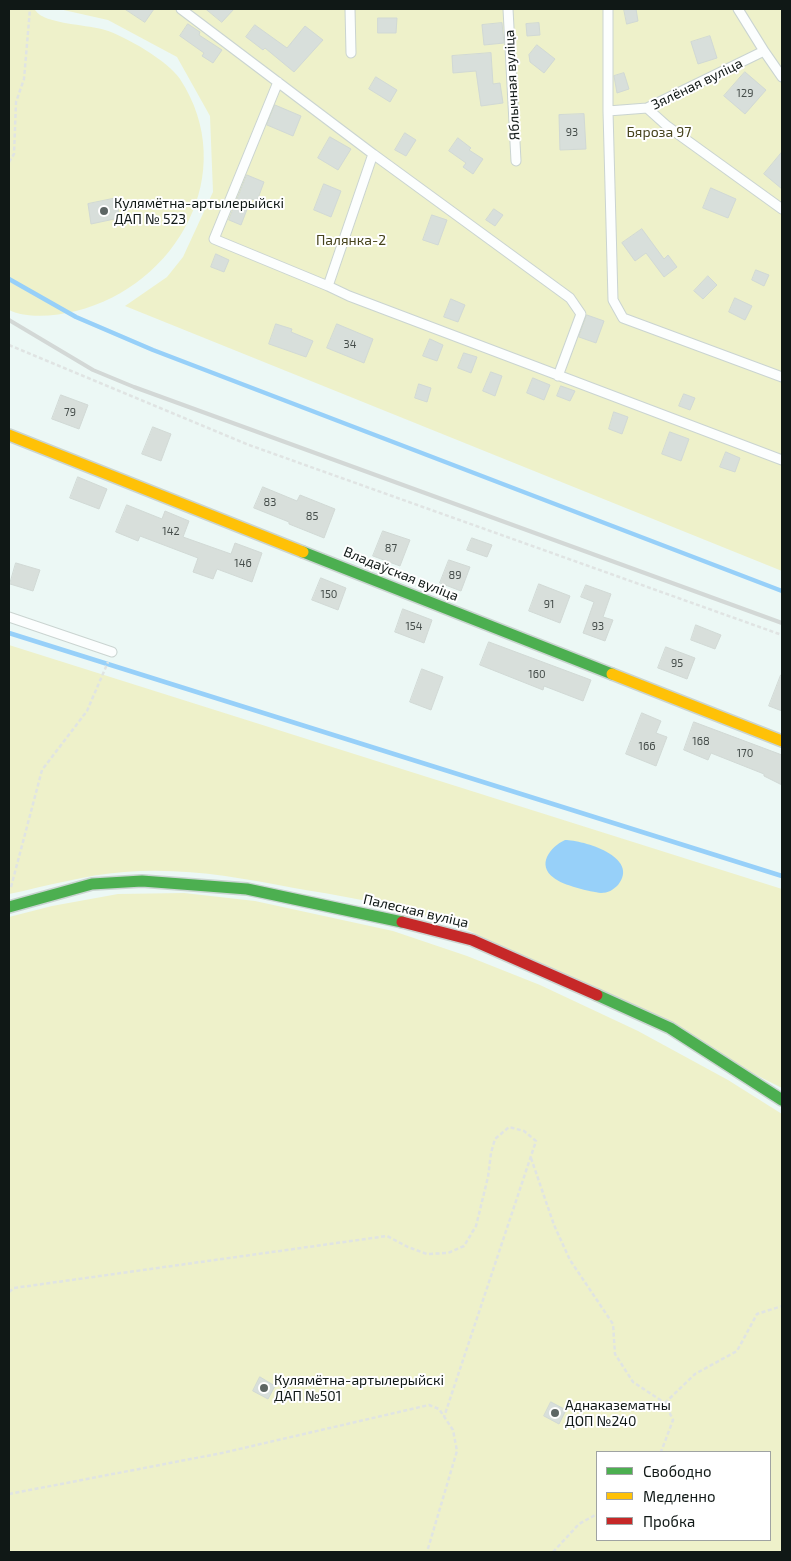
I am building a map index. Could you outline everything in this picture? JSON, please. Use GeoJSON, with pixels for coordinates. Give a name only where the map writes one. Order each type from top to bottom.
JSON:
{"type":"FeatureCollection","features":[{"type":"Feature","properties":{"kind":"street","name":"Владаўская вуліца"},"geometry":{"type":"LineString","coordinates":[[9,435],[782,741]]}},
{"type":"Feature","properties":{"kind":"street","name":"Палеская вуліца"},"geometry":{"type":"LineString","coordinates":[[9,907],[92,884],[142,881],[247,889],[393,920],[472,940],[670,1028],[782,1100]]}},
{"type":"Feature","properties":{"kind":"lane"},"geometry":{"type":"LineString","coordinates":[[181,9],[373,154],[570,298],[580,314],[558,376]]}},
{"type":"Feature","properties":{"kind":"lane"},"geometry":{"type":"LineString","coordinates":[[350,9],[351,52]]}},
{"type":"Feature","properties":{"kind":"lane","name":"Яблычная вуліца"},"geometry":{"type":"LineString","coordinates":[[508,9],[516,161]]}},
{"type":"Feature","properties":{"kind":"lane"},"geometry":{"type":"LineString","coordinates":[[608,9],[608,111],[613,300],[623,318],[782,377]]}},
{"type":"Feature","properties":{"kind":"lane"},"geometry":{"type":"LineString","coordinates":[[738,9],[782,76]]}},
{"type":"Feature","properties":{"kind":"lane","name":"Зялёная вуліца"},"geometry":{"type":"LineString","coordinates":[[608,111],[647,108],[764,51]]}},
{"type":"Feature","properties":{"kind":"lane"},"geometry":{"type":"LineString","coordinates":[[278,82],[214,239],[349,296],[782,460]]}},
{"type":"Feature","properties":{"kind":"lane"},"geometry":{"type":"LineString","coordinates":[[647,108],[668,126],[782,210]]}},
{"type":"Feature","properties":{"kind":"lane"},"geometry":{"type":"LineString","coordinates":[[328,286],[373,154]]}},
{"type":"Feature","properties":{"kind":"lane"},"geometry":{"type":"LineString","coordinates":[[9,617],[112,652]]}},
{"type":"Feature","properties":{"kind":"path"},"geometry":{"type":"LineString","coordinates":[[9,162],[14,154],[16,102],[24,79],[30,9]]}},
{"type":"Feature","properties":{"kind":"path"},"geometry":{"type":"LineString","coordinates":[[9,345],[249,445],[782,636]]}},
{"type":"Feature","properties":{"kind":"path"},"geometry":{"type":"LineString","coordinates":[[11,887],[42,770],[87,711],[112,652]]}},
{"type":"Feature","properties":{"kind":"path"},"geometry":{"type":"LineString","coordinates":[[9,1292],[14,1288],[387,1236],[427,1254],[448,1253],[464,1246],[476,1226],[488,1177],[490,1153],[495,1139],[509,1127],[524,1131],[536,1141],[444,1417]]}},
{"type":"Feature","properties":{"kind":"path"},"geometry":{"type":"LineString","coordinates":[[531,1158],[554,1225],[570,1260],[613,1324],[615,1354],[633,1382],[665,1403],[673,1420],[661,1451]]}},
{"type":"Feature","properties":{"kind":"path"},"geometry":{"type":"LineString","coordinates":[[665,1403],[695,1374],[738,1351],[757,1314],[782,1306]]}},
{"type":"Feature","properties":{"kind":"path"},"geometry":{"type":"LineString","coordinates":[[9,1494],[222,1453],[429,1405],[438,1409],[453,1430],[456,1451],[427,1552]]}},
{"type":"Feature","properties":{"kind":"path"},"geometry":{"type":"LineString","coordinates":[[553,1552],[579,1524],[596,1515]]}},
{"type":"Feature","properties":{"kind":"green space"},"geometry":{"type":"Polygon","coordinates":[[[9,9],[34,9],[48,19],[105,30],[134,43],[156,57],[180,79],[197,115],[204,151],[201,187],[189,220],[169,251],[143,277],[112,298],[68,313],[33,316],[9,310],[9,9]]]}},
{"type":"Feature","properties":{"kind":"green space","name":"Палянка-2"},"geometry":{"type":"Polygon","coordinates":[[[59,9],[782,9],[782,571],[125,306],[167,277],[183,257],[213,192],[210,116],[177,57],[108,20],[59,9]]]}},
{"type":"Feature","properties":{"kind":"green space"},"geometry":{"type":"Polygon","coordinates":[[[9,645],[782,889],[782,1088],[468,930],[405,910],[358,899],[252,880],[210,874],[167,871],[124,872],[95,876],[9,894],[9,645]]]}},
{"type":"Feature","properties":{"kind":"green space"},"geometry":{"type":"Polygon","coordinates":[[[184,893],[255,901],[393,931],[467,956],[540,985],[638,1031],[728,1080],[782,1114],[782,1552],[9,1552],[9,917],[52,906],[118,894],[184,893]]]}},
{"type":"Feature","properties":{"kind":"water"},"geometry":{"type":"Polygon","coordinates":[[[565,840],[596,847],[616,858],[622,866],[623,875],[618,885],[610,891],[601,893],[570,886],[554,878],[546,868],[547,857],[554,847],[565,840]]]}},
{"type":"Feature","properties":{"kind":"building"},"geometry":{"type":"Polygon","coordinates":[[[125,9],[154,9],[145,22],[125,9]]]}},
{"type":"Feature","properties":{"kind":"building"},"geometry":{"type":"Polygon","coordinates":[[[206,9],[234,9],[222,22],[206,9]]]}},
{"type":"Feature","properties":{"kind":"building"},"geometry":{"type":"Polygon","coordinates":[[[624,9],[636,9],[638,21],[627,24],[624,9]]]}},
{"type":"Feature","properties":{"kind":"building"},"geometry":{"type":"Polygon","coordinates":[[[378,18],[397,18],[396,33],[378,33],[378,18]]]}},
{"type":"Feature","properties":{"kind":"building"},"geometry":{"type":"Polygon","coordinates":[[[502,23],[504,43],[484,45],[482,25],[502,23]]]}},
{"type":"Feature","properties":{"kind":"building"},"geometry":{"type":"Polygon","coordinates":[[[539,23],[540,35],[527,36],[526,24],[539,23]]]}},
{"type":"Feature","properties":{"kind":"building"},"geometry":{"type":"Polygon","coordinates":[[[188,24],[200,32],[199,35],[222,50],[213,63],[202,56],[204,53],[180,36],[188,24]]]}},
{"type":"Feature","properties":{"kind":"building"},"geometry":{"type":"Polygon","coordinates":[[[255,25],[287,48],[305,26],[323,40],[294,72],[265,48],[263,50],[246,37],[255,25]]]}},
{"type":"Feature","properties":{"kind":"building"},"geometry":{"type":"Polygon","coordinates":[[[710,36],[717,58],[698,64],[691,42],[710,36]]]}},
{"type":"Feature","properties":{"kind":"building"},"geometry":{"type":"Polygon","coordinates":[[[537,45],[555,59],[544,73],[530,62],[529,55],[537,45]]]}},
{"type":"Feature","properties":{"kind":"building"},"geometry":{"type":"Polygon","coordinates":[[[491,53],[493,84],[500,83],[503,103],[481,106],[476,71],[453,73],[452,56],[491,53]]]}},
{"type":"Feature","properties":{"kind":"building"},"geometry":{"type":"Polygon","coordinates":[[[745,72],[766,90],[745,114],[724,96],[745,72]]]}},
{"type":"Feature","properties":{"kind":"building"},"geometry":{"type":"Polygon","coordinates":[[[624,73],[629,89],[617,93],[614,76],[624,73]]]}},
{"type":"Feature","properties":{"kind":"building"},"geometry":{"type":"Polygon","coordinates":[[[376,77],[397,90],[390,102],[369,89],[376,77]]]}},
{"type":"Feature","properties":{"kind":"building"},"geometry":{"type":"Polygon","coordinates":[[[275,105],[301,116],[293,136],[267,125],[275,105]]]}},
{"type":"Feature","properties":{"kind":"building"},"geometry":{"type":"Polygon","coordinates":[[[584,114],[586,149],[560,150],[559,115],[584,114]]]}},
{"type":"Feature","properties":{"kind":"building"},"geometry":{"type":"Polygon","coordinates":[[[405,133],[416,140],[406,156],[395,150],[405,133]]]}},
{"type":"Feature","properties":{"kind":"building"},"geometry":{"type":"Polygon","coordinates":[[[330,137],[351,149],[338,170],[318,158],[330,137]]]}},
{"type":"Feature","properties":{"kind":"building"},"geometry":{"type":"Polygon","coordinates":[[[458,138],[471,148],[469,150],[483,159],[473,174],[463,167],[466,163],[449,151],[458,138]]]}},
{"type":"Feature","properties":{"kind":"building"},"geometry":{"type":"Polygon","coordinates":[[[782,152],[782,189],[764,174],[782,152]]]}},
{"type":"Feature","properties":{"kind":"building"},"geometry":{"type":"Polygon","coordinates":[[[247,175],[264,182],[257,201],[251,199],[241,225],[229,220],[247,175]]]}},
{"type":"Feature","properties":{"kind":"building"},"geometry":{"type":"Polygon","coordinates":[[[324,184],[341,191],[331,217],[314,210],[324,184]]]}},
{"type":"Feature","properties":{"kind":"building"},"geometry":{"type":"Polygon","coordinates":[[[711,188],[736,199],[728,218],[703,208],[711,188]]]}},
{"type":"Feature","properties":{"kind":"building","name":"Кулямётна-артылерыйскі ДАП № 523"},"geometry":{"type":"Polygon","coordinates":[[[117,198],[119,218],[91,224],[88,204],[117,198]]]}},
{"type":"Feature","properties":{"kind":"building"},"geometry":{"type":"Polygon","coordinates":[[[494,209],[503,215],[495,226],[486,220],[494,209]]]}},
{"type":"Feature","properties":{"kind":"building"},"geometry":{"type":"Polygon","coordinates":[[[432,215],[447,220],[438,245],[423,240],[432,215]]]}},
{"type":"Feature","properties":{"kind":"building"},"geometry":{"type":"Polygon","coordinates":[[[642,229],[664,259],[668,255],[677,267],[664,277],[646,253],[635,261],[622,243],[642,229]]]}},
{"type":"Feature","properties":{"kind":"building"},"geometry":{"type":"Polygon","coordinates":[[[216,254],[229,260],[224,272],[211,267],[216,254]]]}},
{"type":"Feature","properties":{"kind":"building"},"geometry":{"type":"Polygon","coordinates":[[[756,270],[769,275],[764,286],[752,280],[756,270]]]}},
{"type":"Feature","properties":{"kind":"building"},"geometry":{"type":"Polygon","coordinates":[[[708,276],[717,285],[703,299],[694,291],[708,276]]]}},
{"type":"Feature","properties":{"kind":"building"},"geometry":{"type":"Polygon","coordinates":[[[735,298],[752,306],[745,320],[729,312],[735,298]]]}},
{"type":"Feature","properties":{"kind":"building"},"geometry":{"type":"Polygon","coordinates":[[[451,299],[465,305],[458,322],[444,317],[451,299]]]}},
{"type":"Feature","properties":{"kind":"building"},"geometry":{"type":"Polygon","coordinates":[[[587,315],[604,321],[596,343],[579,337],[587,315]]]}},
{"type":"Feature","properties":{"kind":"building"},"geometry":{"type":"Polygon","coordinates":[[[276,324],[292,329],[291,332],[313,341],[306,357],[269,344],[276,324]]]}},
{"type":"Feature","properties":{"kind":"building"},"geometry":{"type":"Polygon","coordinates":[[[337,324],[373,339],[364,363],[327,348],[337,324]]]}},
{"type":"Feature","properties":{"kind":"building"},"geometry":{"type":"Polygon","coordinates":[[[430,339],[443,345],[437,361],[423,356],[430,339]]]}},
{"type":"Feature","properties":{"kind":"building"},"geometry":{"type":"Polygon","coordinates":[[[464,353],[477,357],[471,373],[458,368],[464,353]]]}},
{"type":"Feature","properties":{"kind":"building"},"geometry":{"type":"Polygon","coordinates":[[[491,372],[502,376],[495,396],[483,391],[491,372]]]}},
{"type":"Feature","properties":{"kind":"building"},"geometry":{"type":"Polygon","coordinates":[[[533,378],[550,385],[544,400],[527,393],[533,378]]]}},
{"type":"Feature","properties":{"kind":"building"},"geometry":{"type":"Polygon","coordinates":[[[419,384],[431,388],[427,402],[415,398],[419,384]]]}},
{"type":"Feature","properties":{"kind":"building"},"geometry":{"type":"Polygon","coordinates":[[[561,386],[575,391],[570,401],[557,396],[561,386]]]}},
{"type":"Feature","properties":{"kind":"building"},"geometry":{"type":"Polygon","coordinates":[[[684,394],[695,398],[690,410],[679,406],[684,394]]]}},
{"type":"Feature","properties":{"kind":"building"},"geometry":{"type":"Polygon","coordinates":[[[61,395],[88,405],[79,429],[52,419],[61,395]]]}},
{"type":"Feature","properties":{"kind":"building"},"geometry":{"type":"Polygon","coordinates":[[[614,412],[628,417],[622,434],[609,429],[614,412]]]}},
{"type":"Feature","properties":{"kind":"building"},"geometry":{"type":"Polygon","coordinates":[[[153,427],[171,434],[161,461],[142,454],[153,427]]]}},
{"type":"Feature","properties":{"kind":"building"},"geometry":{"type":"Polygon","coordinates":[[[670,432],[689,439],[681,461],[662,454],[670,432]]]}},
{"type":"Feature","properties":{"kind":"building"},"geometry":{"type":"Polygon","coordinates":[[[726,452],[740,458],[735,472],[720,467],[726,452]]]}},
{"type":"Feature","properties":{"kind":"building"},"geometry":{"type":"Polygon","coordinates":[[[78,477],[107,489],[99,509],[70,498],[78,477]]]}},
{"type":"Feature","properties":{"kind":"building"},"geometry":{"type":"Polygon","coordinates":[[[263,487],[297,501],[300,495],[335,509],[324,538],[254,508],[263,487]]]}},
{"type":"Feature","properties":{"kind":"building"},"geometry":{"type":"Polygon","coordinates":[[[127,505],[162,519],[165,511],[189,521],[183,537],[231,554],[235,543],[262,553],[252,582],[217,569],[213,579],[193,572],[198,558],[140,536],[138,541],[116,532],[127,505]]]}},
{"type":"Feature","properties":{"kind":"building"},"geometry":{"type":"Polygon","coordinates":[[[383,531],[410,540],[400,566],[373,556],[383,531]]]}},
{"type":"Feature","properties":{"kind":"building"},"geometry":{"type":"Polygon","coordinates":[[[472,538],[492,545],[487,557],[467,550],[472,538]]]}},
{"type":"Feature","properties":{"kind":"building"},"geometry":{"type":"Polygon","coordinates":[[[449,560],[470,567],[461,591],[440,583],[449,560]]]}},
{"type":"Feature","properties":{"kind":"building"},"geometry":{"type":"Polygon","coordinates":[[[16,563],[40,570],[33,591],[10,584],[16,563]]]}},
{"type":"Feature","properties":{"kind":"building"},"geometry":{"type":"Polygon","coordinates":[[[321,578],[346,588],[338,610],[312,600],[321,578]]]}},
{"type":"Feature","properties":{"kind":"building"},"geometry":{"type":"Polygon","coordinates":[[[539,584],[570,596],[560,623],[529,611],[539,584]]]}},
{"type":"Feature","properties":{"kind":"building"},"geometry":{"type":"Polygon","coordinates":[[[586,585],[611,594],[603,617],[613,620],[605,641],[583,633],[594,602],[581,597],[586,585]]]}},
{"type":"Feature","properties":{"kind":"building"},"geometry":{"type":"Polygon","coordinates":[[[403,609],[432,620],[424,643],[395,632],[403,609]]]}},
{"type":"Feature","properties":{"kind":"building"},"geometry":{"type":"Polygon","coordinates":[[[696,625],[721,635],[715,649],[691,640],[696,625]]]}},
{"type":"Feature","properties":{"kind":"building"},"geometry":{"type":"Polygon","coordinates":[[[489,642],[591,680],[583,701],[544,686],[543,690],[480,665],[489,642]]]}},
{"type":"Feature","properties":{"kind":"building"},"geometry":{"type":"Polygon","coordinates":[[[666,647],[695,658],[687,679],[658,668],[666,647]]]}},
{"type":"Feature","properties":{"kind":"building"},"geometry":{"type":"Polygon","coordinates":[[[422,669],[443,677],[431,710],[410,702],[422,669]]]}},
{"type":"Feature","properties":{"kind":"building"},"geometry":{"type":"Polygon","coordinates":[[[782,675],[782,711],[769,706],[782,675]]]}},
{"type":"Feature","properties":{"kind":"building"},"geometry":{"type":"Polygon","coordinates":[[[642,713],[661,721],[656,733],[667,737],[656,766],[626,754],[642,713]]]}},
{"type":"Feature","properties":{"kind":"building"},"geometry":{"type":"Polygon","coordinates":[[[694,722],[782,755],[782,785],[764,776],[764,774],[711,753],[708,760],[684,750],[694,722]]]}},
{"type":"Feature","properties":{"kind":"building","name":"Кулямётна-артылерыйскі ДАП №501"},"geometry":{"type":"Polygon","coordinates":[[[260,1377],[275,1386],[268,1399],[253,1391],[260,1377]]]}},
{"type":"Feature","properties":{"kind":"building","name":"Аднаказематны ДОП №240"},"geometry":{"type":"Polygon","coordinates":[[[551,1402],[566,1410],[559,1424],[544,1416],[551,1402]]]}},
{"type":"Feature","properties":{"kind":"waterway"},"geometry":{"type":"LineString","coordinates":[[9,279],[76,317],[153,350],[782,591]]}},
{"type":"Feature","properties":{"kind":"waterway"},"geometry":{"type":"LineString","coordinates":[[9,633],[782,876]]}},
{"type":"Feature","properties":{"kind":"railway"},"geometry":{"type":"LineString","coordinates":[[9,320],[93,370],[134,387],[782,623]]}},
{"type":"Feature","properties":{"kind":"traffic: fast"},"geometry":{"type":"LineString","coordinates":[[303,552],[612,674]]}},
{"type":"Feature","properties":{"kind":"traffic: fast"},"geometry":{"type":"LineString","coordinates":[[9,907],[92,884],[142,881],[247,889],[402,922]]}},
{"type":"Feature","properties":{"kind":"traffic: fast"},"geometry":{"type":"LineString","coordinates":[[597,995],[670,1028],[782,1100]]}},
{"type":"Feature","properties":{"kind":"traffic: slow"},"geometry":{"type":"LineString","coordinates":[[9,435],[303,552]]}},
{"type":"Feature","properties":{"kind":"traffic: slow"},"geometry":{"type":"LineString","coordinates":[[612,674],[782,741]]}},
{"type":"Feature","properties":{"kind":"traffic: jam"},"geometry":{"type":"LineString","coordinates":[[402,922],[472,940],[597,995]]}},
{"type":"Feature","properties":{"kind":"place","name":"Кулямётна-артылерыйскі ДАП № 523"},"geometry":{"type":"Point","coordinates":[104,211]}},
{"type":"Feature","properties":{"kind":"place","name":"Кулямётна-артылерыйскі ДАП №501"},"geometry":{"type":"Point","coordinates":[264,1388]}},
{"type":"Feature","properties":{"kind":"place","name":"Аднаказематны ДОП №240"},"geometry":{"type":"Point","coordinates":[555,1413]}},
{"type":"Feature","properties":{"kind":"park label","name":"Бяроза 97"},"geometry":{"type":"Point","coordinates":[659,132]}}]}
